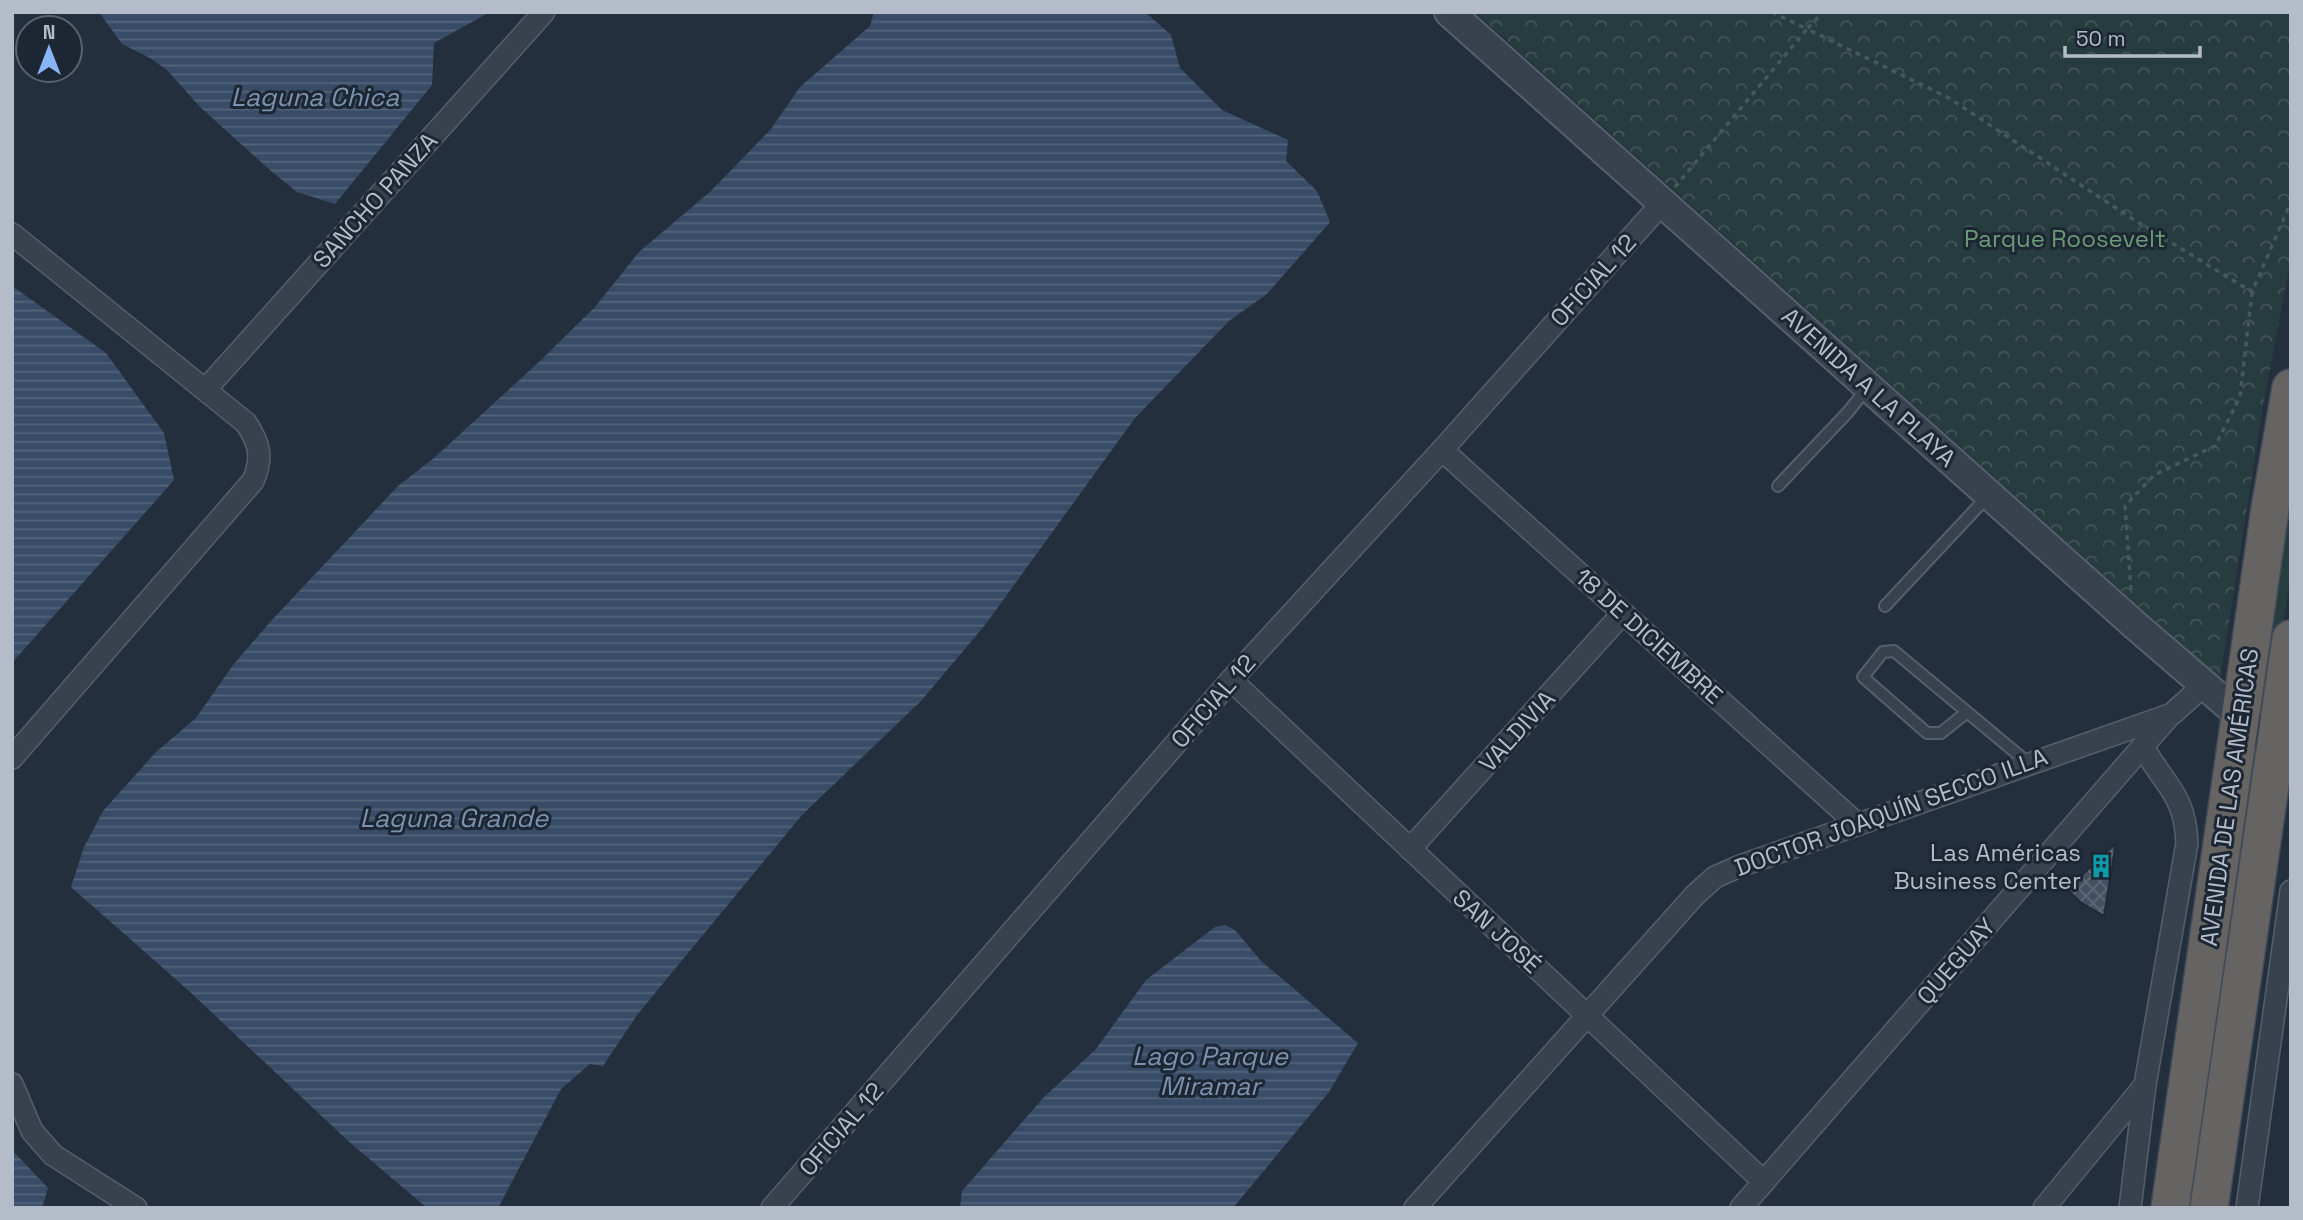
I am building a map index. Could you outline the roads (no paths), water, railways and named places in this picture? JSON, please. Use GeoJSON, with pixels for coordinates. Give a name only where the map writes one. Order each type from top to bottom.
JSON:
{"type":"FeatureCollection","features":[{"type":"Feature","properties":{"kind":"highway","name":"AVENIDA DE LAS AMÉRICAS"},"geometry":{"type":"LineString","coordinates":[[2170,1208],[2270,509],[2291,388]]}},
{"type":"Feature","properties":{"kind":"highway","name":"AVENIDA DE LAS AMÉRICAS"},"geometry":{"type":"LineString","coordinates":[[2209,1208],[2283,752],[2291,639]]}},
{"type":"Feature","properties":{"kind":"street","name":"SANCHO PANZA"},"geometry":{"type":"LineString","coordinates":[[206,389],[544,12]]}},
{"type":"Feature","properties":{"kind":"street","name":"AVENIDA A LA PLAYA"},"geometry":{"type":"LineString","coordinates":[[1449,12],[2136,626],[2283,752]]}},
{"type":"Feature","properties":{"kind":"street","name":"OFICIAL 12"},"geometry":{"type":"LineString","coordinates":[[772,1208],[1231,680],[1442,450],[1663,202]]}},
{"type":"Feature","properties":{"kind":"street"},"geometry":{"type":"LineString","coordinates":[[12,234],[246,423],[259,445],[259,467],[253,481],[12,758]]}},
{"type":"Feature","properties":{"kind":"street","name":"18 DE DICIEMBRE"},"geometry":{"type":"LineString","coordinates":[[1442,450],[1856,823]]}},
{"type":"Feature","properties":{"kind":"street","name":"VALDIVIA"},"geometry":{"type":"LineString","coordinates":[[1410,849],[1623,613]]}},
{"type":"Feature","properties":{"kind":"street","name":"SAN JOSÉ"},"geometry":{"type":"LineString","coordinates":[[1231,680],[1764,1182]]}},
{"type":"Feature","properties":{"kind":"street","name":"DOCTOR JOAQUÍN SECCO ILLA"},"geometry":{"type":"LineString","coordinates":[[1415,1208],[1695,895],[1715,877],[2027,762],[2172,714],[2204,685]]}},
{"type":"Feature","properties":{"kind":"street","name":"QUEGUAY"},"geometry":{"type":"LineString","coordinates":[[1741,1208],[2172,714]]}},
{"type":"Feature","properties":{"kind":"street","name":"AVENIDA DE LAS AMÉRICAS"},"geometry":{"type":"LineString","coordinates":[[2130,1208],[2145,1085],[2187,843],[2186,816],[2175,794],[2143,747]]}},
{"type":"Feature","properties":{"kind":"street"},"geometry":{"type":"LineString","coordinates":[[2247,1208],[2291,891]]}},
{"type":"Feature","properties":{"kind":"street"},"geometry":{"type":"LineString","coordinates":[[12,1084],[33,1131],[54,1155],[136,1208]]}},
{"type":"Feature","properties":{"kind":"street"},"geometry":{"type":"LineString","coordinates":[[2046,1207],[2145,1085]]}},
{"type":"Feature","properties":{"kind":"lane"},"geometry":{"type":"LineString","coordinates":[[1778,486],[1848,412],[1868,386]]}},
{"type":"Feature","properties":{"kind":"lane"},"geometry":{"type":"LineString","coordinates":[[1885,606],[1989,495]]}},
{"type":"Feature","properties":{"kind":"lane"},"geometry":{"type":"LineString","coordinates":[[1967,712],[1941,733],[1927,733],[1863,677],[1883,652],[1894,651],[2027,762]]}},
{"type":"Feature","properties":{"kind":"water","name":"Laguna Chica"},"geometry":{"type":"Polygon","coordinates":[[[99,12],[490,12],[434,43],[432,85],[335,204],[297,192],[271,171],[200,107],[167,70],[122,44],[99,12]]]}},
{"type":"Feature","properties":{"kind":"water","name":"Laguna Grande"},"geometry":{"type":"Polygon","coordinates":[[[874,12],[1145,12],[1171,35],[1180,68],[1222,110],[1288,140],[1286,161],[1317,191],[1330,222],[1267,294],[1229,321],[1135,418],[985,625],[921,701],[802,815],[637,1015],[603,1066],[590,1064],[561,1089],[498,1208],[427,1208],[347,1140],[188,990],[71,887],[84,847],[103,811],[156,752],[196,718],[233,665],[271,621],[398,486],[434,458],[595,307],[639,252],[711,191],[771,129],[800,87],[870,26],[874,12]]]}},
{"type":"Feature","properties":{"kind":"water"},"geometry":{"type":"Polygon","coordinates":[[[12,286],[106,353],[164,433],[174,480],[12,663],[12,286]]]}},
{"type":"Feature","properties":{"kind":"water","name":"Lago Parque Miramar"},"geometry":{"type":"Polygon","coordinates":[[[1225,925],[1235,930],[1261,961],[1358,1043],[1329,1092],[1233,1208],[960,1208],[962,1191],[1044,1097],[1096,1049],[1146,980],[1215,927],[1225,925]]]}},
{"type":"Feature","properties":{"kind":"water"},"geometry":{"type":"Polygon","coordinates":[[[12,1150],[48,1188],[42,1208],[12,1208],[12,1150]]]}},
{"type":"Feature","properties":{"kind":"place","name":"Las Américas Business Center"},"geometry":{"type":"Point","coordinates":[2101,866]}},
{"type":"Feature","properties":{"kind":"park label","name":"Parque Roosevelt"},"geometry":{"type":"Point","coordinates":[2065,238]}}]}
